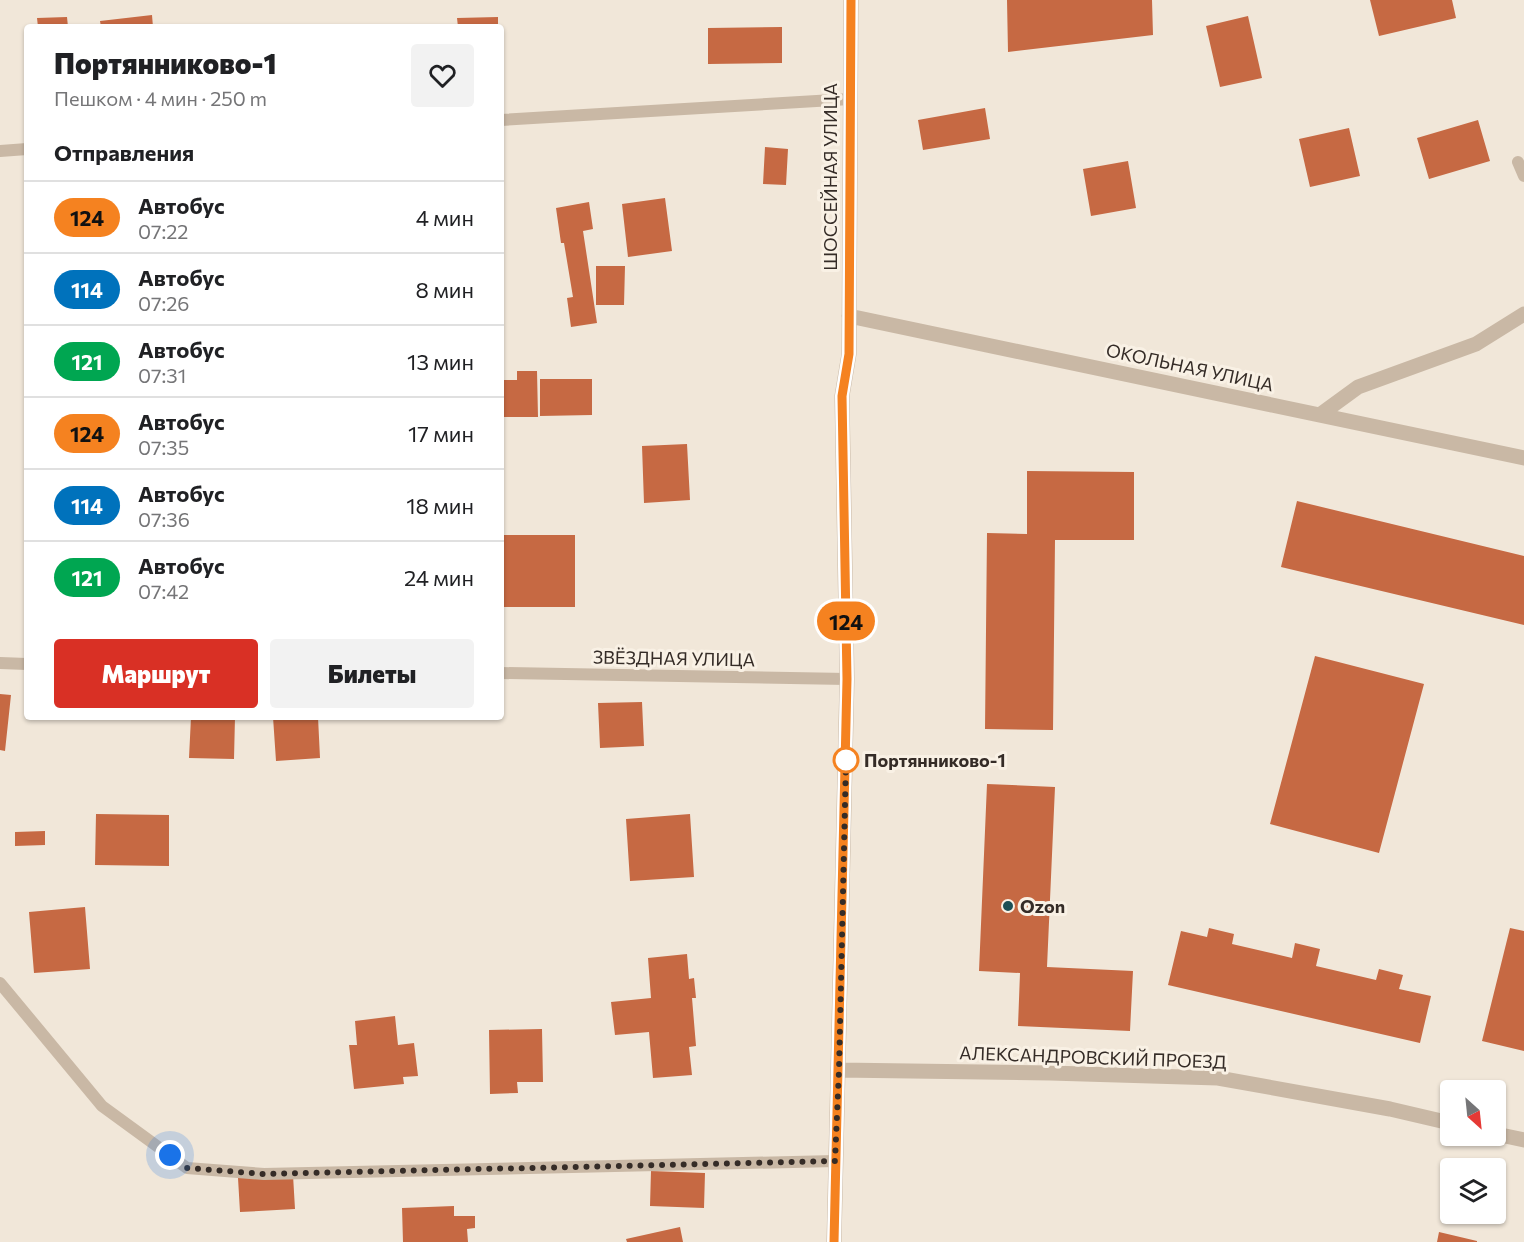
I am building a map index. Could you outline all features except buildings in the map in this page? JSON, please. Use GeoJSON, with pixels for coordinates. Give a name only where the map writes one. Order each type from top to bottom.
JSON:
{"type":"FeatureCollection","features":[{"type":"Feature","properties":{"kind":"street","name":"ШОССЕЙНАЯ УЛИЦА"},"geometry":{"type":"LineString","coordinates":[[834,1242],[847,679],[842,396],[849,354],[851,0]]}},
{"type":"Feature","properties":{"kind":"street"},"geometry":{"type":"LineString","coordinates":[[1321,414],[1359,387],[1476,344],[1524,314]]}},
{"type":"Feature","properties":{"kind":"street","name":"ОКОЛЬНАЯ УЛИЦА"},"geometry":{"type":"LineString","coordinates":[[849,316],[1524,458]]}},
{"type":"Feature","properties":{"kind":"street","name":"АЛЕКСАНДРОВСКИЙ ПРОЕЗД"},"geometry":{"type":"LineString","coordinates":[[839,1070],[1050,1072],[1218,1078],[1390,1109],[1440,1121]]}},
{"type":"Feature","properties":{"kind":"street"},"geometry":{"type":"LineString","coordinates":[[1506,1136],[1524,1140]]}},
{"type":"Feature","properties":{"kind":"lane"},"geometry":{"type":"LineString","coordinates":[[504,120],[850,99]]}},
{"type":"Feature","properties":{"kind":"lane"},"geometry":{"type":"LineString","coordinates":[[0,151],[24,149]]}},
{"type":"Feature","properties":{"kind":"lane"},"geometry":{"type":"LineString","coordinates":[[1518,162],[1524,176]]}},
{"type":"Feature","properties":{"kind":"lane"},"geometry":{"type":"LineString","coordinates":[[0,663],[24,664]]}},
{"type":"Feature","properties":{"kind":"lane","name":"ЗВЁЗДНАЯ УЛИЦА"},"geometry":{"type":"LineString","coordinates":[[504,673],[847,679]]}},
{"type":"Feature","properties":{"kind":"lane"},"geometry":{"type":"LineString","coordinates":[[0,983],[102,1106],[187,1168],[264,1174],[835,1161]]}},
{"type":"Feature","properties":{"kind":"bus line","name":"124"},"geometry":{"type":"LineString","coordinates":[[834,1242],[847,679],[842,396],[849,354],[851,0]]}},
{"type":"Feature","properties":{"kind":"place","name":"Портянниково-1"},"geometry":{"type":"Point","coordinates":[846,760]}},
{"type":"Feature","properties":{"kind":"place","name":"Ozon"},"geometry":{"type":"Point","coordinates":[1008,906]}},
{"type":"Feature","properties":{"kind":"route"},"geometry":{"type":"LineString","coordinates":[[170,1155],[187,1168],[264,1174],[835,1161],[846,760]]}}]}
